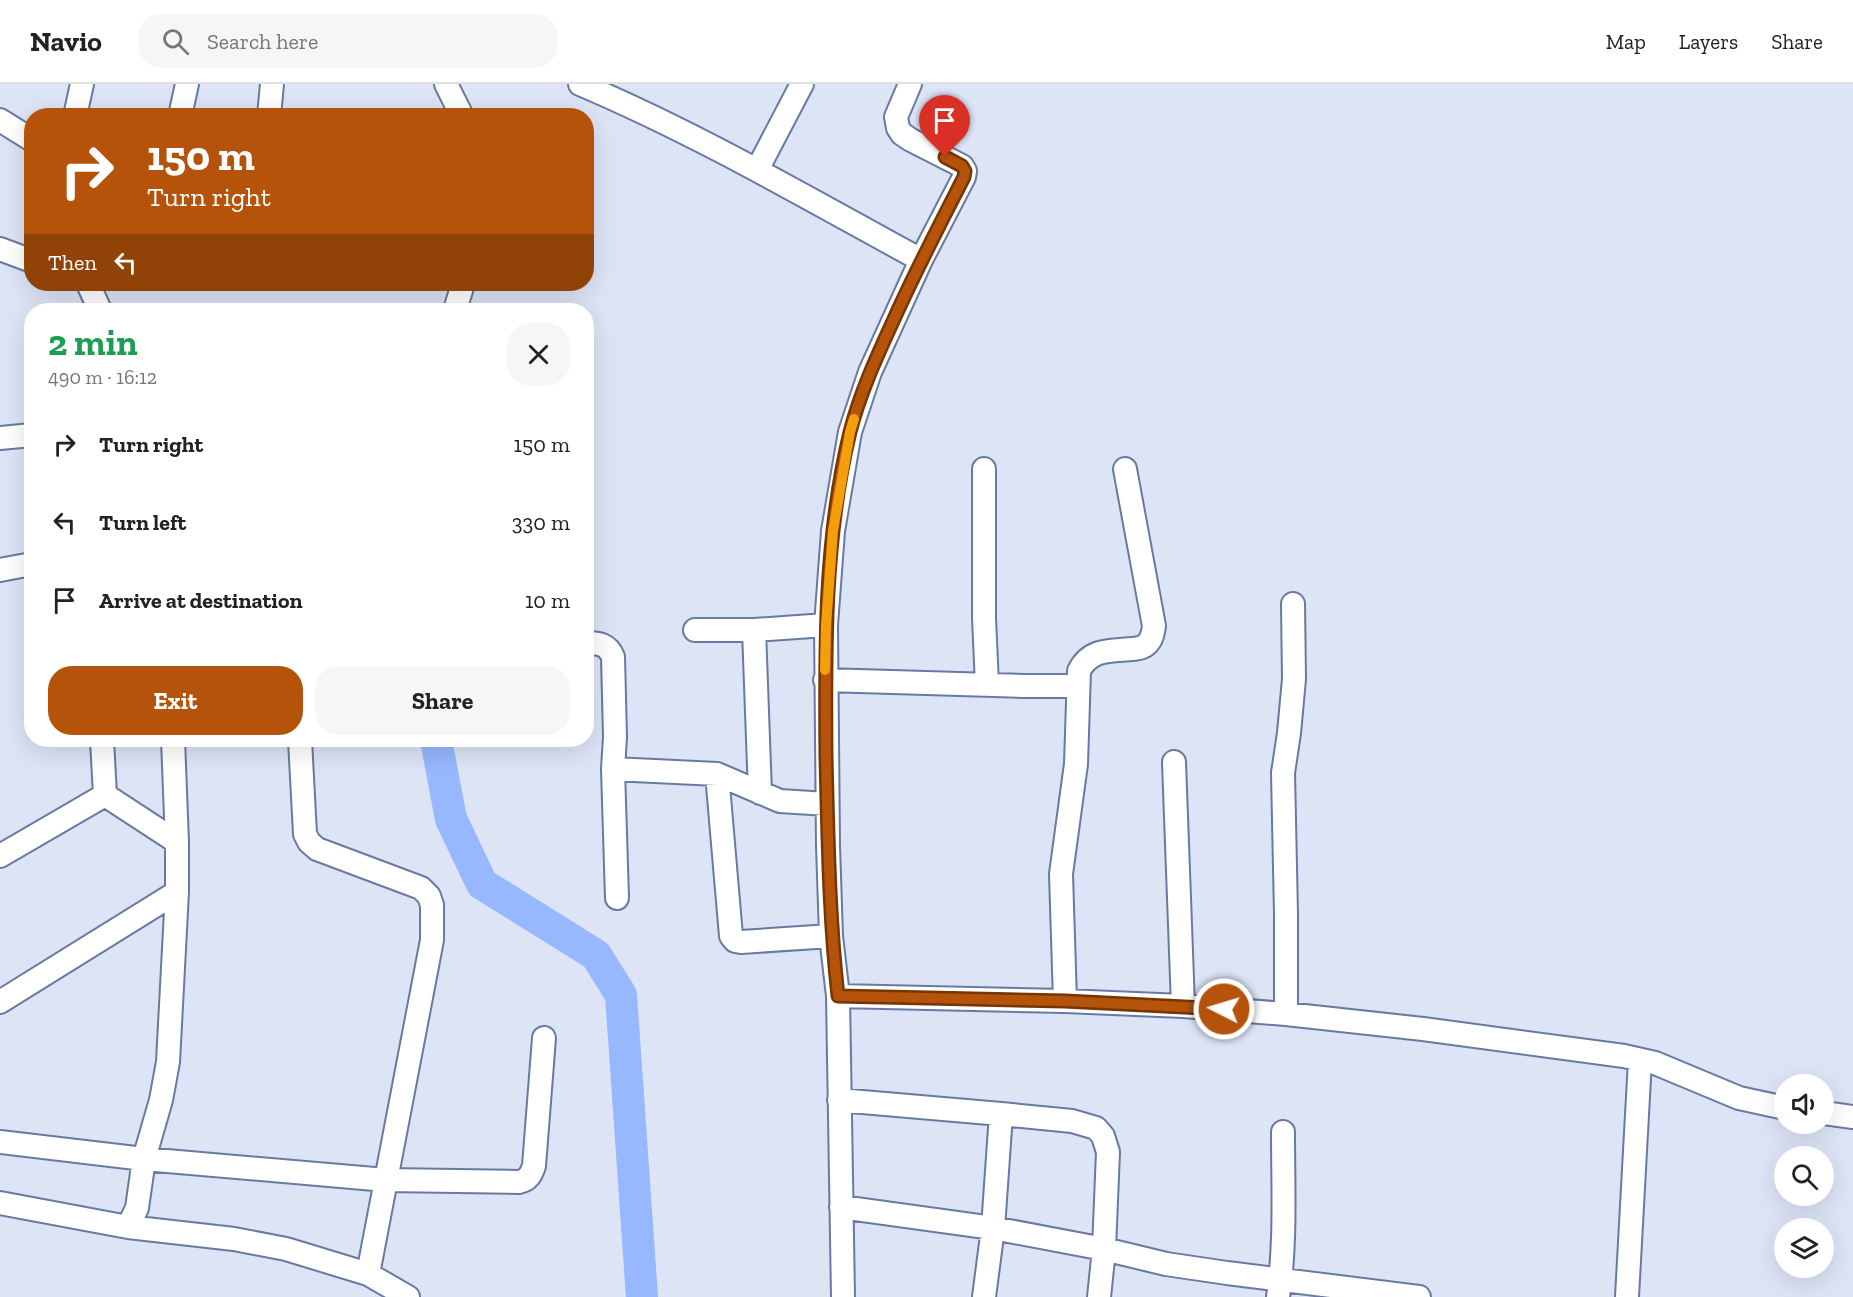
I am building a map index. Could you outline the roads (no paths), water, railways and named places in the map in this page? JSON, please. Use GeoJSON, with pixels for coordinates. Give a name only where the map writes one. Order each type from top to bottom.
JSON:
{"type":"FeatureCollection","features":[{"type":"Feature","properties":{"kind":"street"},"geometry":{"type":"LineString","coordinates":[[77,108],[82,84]]}},
{"type":"Feature","properties":{"kind":"street"},"geometry":{"type":"LineString","coordinates":[[182,108],[187,84]]}},
{"type":"Feature","properties":{"kind":"street"},"geometry":{"type":"LineString","coordinates":[[270,108],[272,84]]}},
{"type":"Feature","properties":{"kind":"street"},"geometry":{"type":"LineString","coordinates":[[446,84],[458,108]]}},
{"type":"Feature","properties":{"kind":"street"},"geometry":{"type":"LineString","coordinates":[[580,84],[638,109],[757,170],[921,260]]}},
{"type":"Feature","properties":{"kind":"street"},"geometry":{"type":"LineString","coordinates":[[757,170],[802,84]]}},
{"type":"Feature","properties":{"kind":"street"},"geometry":{"type":"LineString","coordinates":[[843,1297],[838,996],[831,936],[825,680],[826,625],[833,531],[850,432],[870,372],[965,171],[962,166],[911,140],[897,128],[896,117],[910,84]]}},
{"type":"Feature","properties":{"kind":"street"},"geometry":{"type":"LineString","coordinates":[[0,120],[24,135]]}},
{"type":"Feature","properties":{"kind":"street"},"geometry":{"type":"LineString","coordinates":[[0,249],[24,258]]}},
{"type":"Feature","properties":{"kind":"street"},"geometry":{"type":"LineString","coordinates":[[0,438],[24,436]]}},
{"type":"Feature","properties":{"kind":"street"},"geometry":{"type":"LineString","coordinates":[[1065,1001],[1061,874],[1076,764],[1079,671],[1088,656],[1100,652],[1141,648],[1148,644],[1154,627],[1125,468]]}},
{"type":"Feature","properties":{"kind":"street"},"geometry":{"type":"LineString","coordinates":[[984,469],[984,618],[987,685]]}},
{"type":"Feature","properties":{"kind":"street"},"geometry":{"type":"LineString","coordinates":[[0,570],[24,566]]}},
{"type":"Feature","properties":{"kind":"street"},"geometry":{"type":"LineString","coordinates":[[1286,1014],[1283,773],[1294,679],[1293,604]]}},
{"type":"Feature","properties":{"kind":"street"},"geometry":{"type":"LineString","coordinates":[[694,630],[754,630],[826,625]]}},
{"type":"Feature","properties":{"kind":"street"},"geometry":{"type":"LineString","coordinates":[[754,630],[760,793]]}},
{"type":"Feature","properties":{"kind":"street"},"geometry":{"type":"LineString","coordinates":[[594,644],[603,645],[611,651],[613,657],[615,737],[613,769],[617,898]]}},
{"type":"Feature","properties":{"kind":"street"},"geometry":{"type":"LineString","coordinates":[[825,680],[1077,686]]}},
{"type":"Feature","properties":{"kind":"street"},"geometry":{"type":"LineString","coordinates":[[102,747],[105,795]]}},
{"type":"Feature","properties":{"kind":"street"},"geometry":{"type":"LineString","coordinates":[[128,1227],[137,1208],[144,1159],[168,1062],[177,892],[173,747]]}},
{"type":"Feature","properties":{"kind":"street"},"geometry":{"type":"LineString","coordinates":[[300,747],[303,819],[305,834],[309,842],[317,849],[421,888],[429,896],[432,905],[432,940],[368,1274]]}},
{"type":"Feature","properties":{"kind":"street"},"geometry":{"type":"LineString","coordinates":[[1174,762],[1183,1006]]}},
{"type":"Feature","properties":{"kind":"street"},"geometry":{"type":"LineString","coordinates":[[613,769],[717,774],[780,801],[827,804]]}},
{"type":"Feature","properties":{"kind":"street"},"geometry":{"type":"LineString","coordinates":[[717,774],[731,936],[735,941],[741,942],[831,936]]}},
{"type":"Feature","properties":{"kind":"street"},"geometry":{"type":"LineString","coordinates":[[105,795],[177,842]]}},
{"type":"Feature","properties":{"kind":"street"},"geometry":{"type":"LineString","coordinates":[[0,856],[105,795]]}},
{"type":"Feature","properties":{"kind":"street"},"geometry":{"type":"LineString","coordinates":[[0,1002],[177,892]]}},
{"type":"Feature","properties":{"kind":"street"},"geometry":{"type":"LineString","coordinates":[[838,996],[1183,1006],[1286,1014],[1423,1029],[1655,1063],[1739,1098],[1774,1106]]}},
{"type":"Feature","properties":{"kind":"street"},"geometry":{"type":"LineString","coordinates":[[0,1142],[144,1159],[386,1180],[519,1182],[526,1180],[534,1166],[544,1038]]}},
{"type":"Feature","properties":{"kind":"street"},"geometry":{"type":"LineString","coordinates":[[1627,1297],[1640,1060]]}},
{"type":"Feature","properties":{"kind":"street"},"geometry":{"type":"LineString","coordinates":[[839,1100],[1072,1121],[1096,1128],[1103,1136],[1108,1152],[1104,1249],[1099,1297]]}},
{"type":"Feature","properties":{"kind":"street"},"geometry":{"type":"LineString","coordinates":[[984,1297],[993,1228],[1002,1114]]}},
{"type":"Feature","properties":{"kind":"street"},"geometry":{"type":"LineString","coordinates":[[1834,1114],[1853,1117]]}},
{"type":"Feature","properties":{"kind":"street"},"geometry":{"type":"LineString","coordinates":[[1280,1289],[1283,1132]]}},
{"type":"Feature","properties":{"kind":"street"},"geometry":{"type":"LineString","coordinates":[[0,1203],[128,1227],[234,1239],[286,1249],[368,1274],[408,1297]]}},
{"type":"Feature","properties":{"kind":"street"},"geometry":{"type":"LineString","coordinates":[[840,1207],[993,1228],[1104,1249],[1280,1289],[1419,1297]]}},
{"type":"Feature","properties":{"kind":"waterway"},"geometry":{"type":"LineString","coordinates":[[437,747],[451,819],[482,884],[596,955],[621,995],[642,1297]]}}]}
